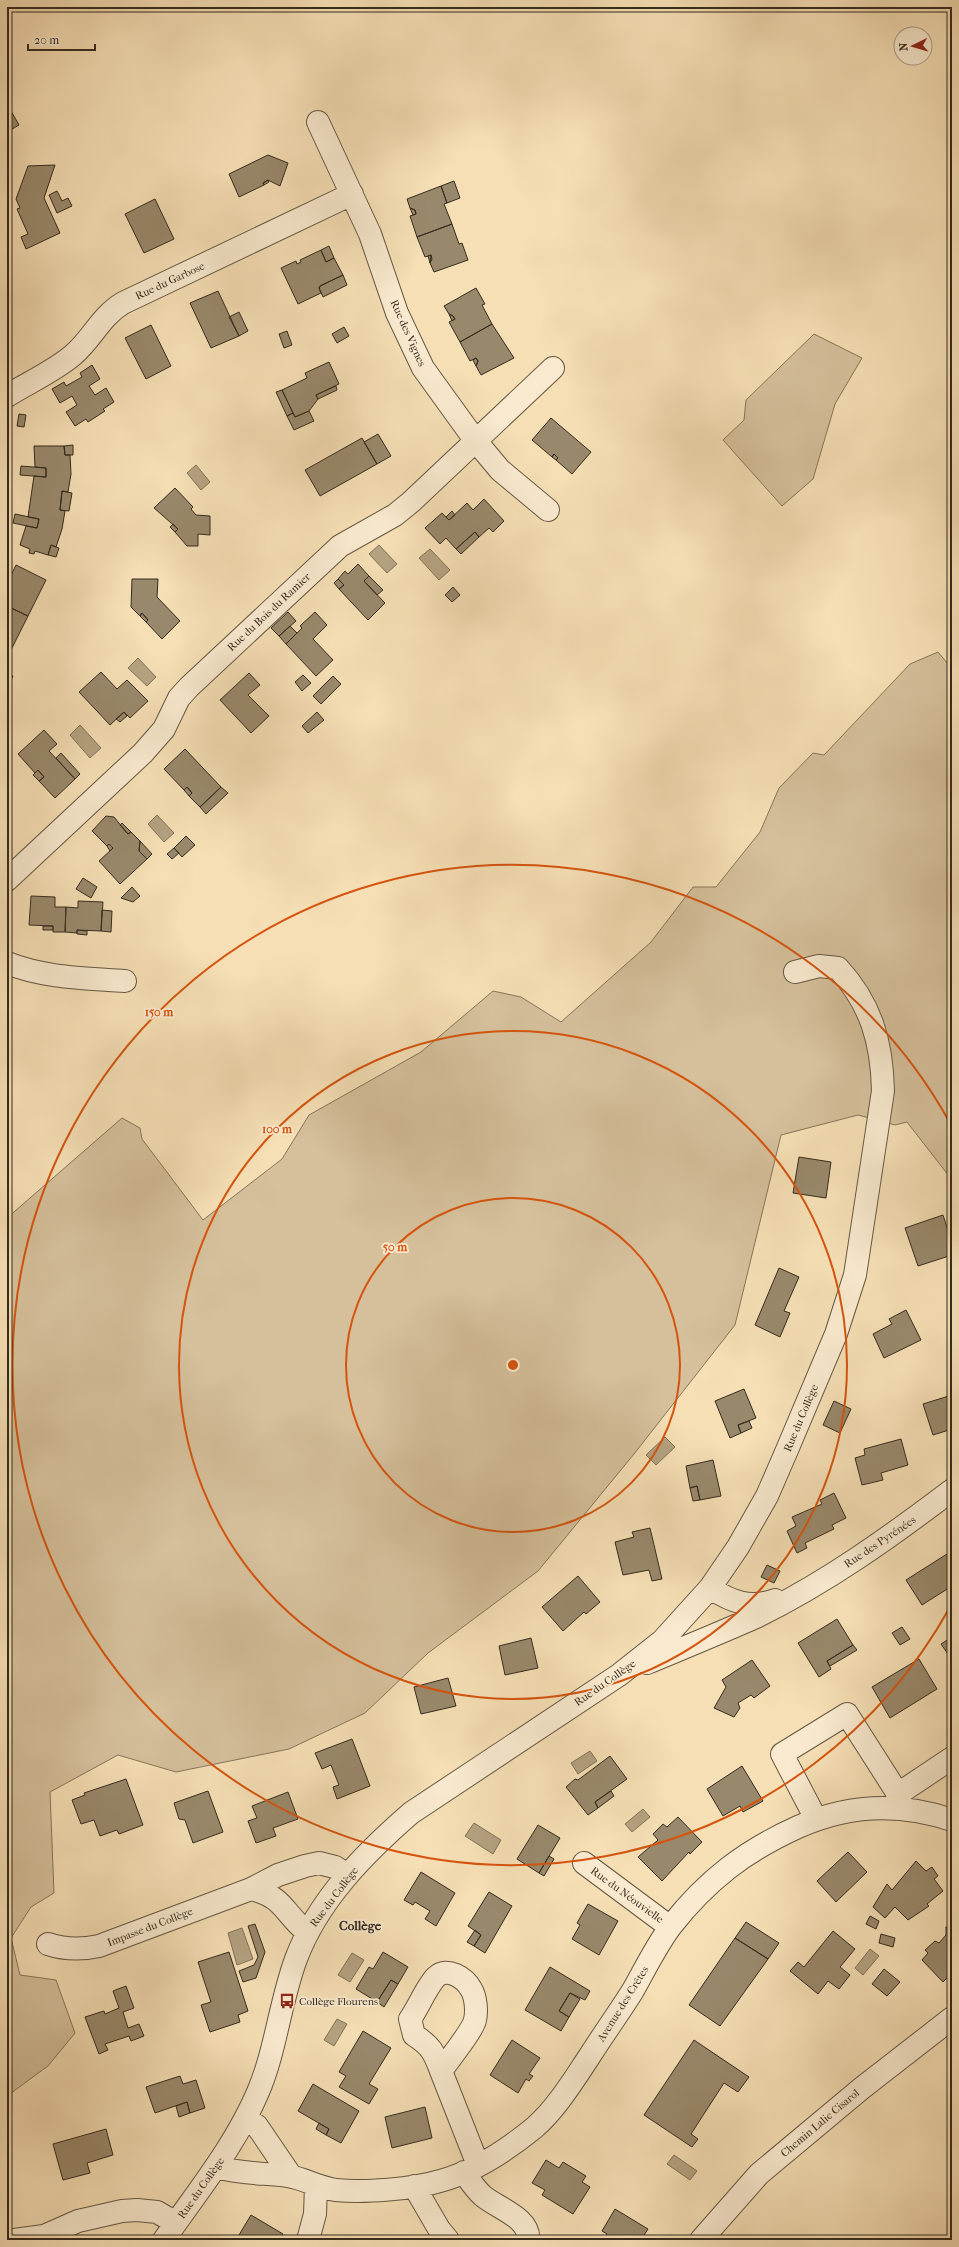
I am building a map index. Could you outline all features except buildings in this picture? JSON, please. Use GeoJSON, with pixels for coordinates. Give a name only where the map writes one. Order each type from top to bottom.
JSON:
{"type":"FeatureCollection","features":[{"type":"Feature","properties":{"kind":"street","name":"Rue des Vignes"},"geometry":{"type":"LineString","coordinates":[[318,122],[370,234],[397,314],[423,368],[475,440],[500,470],[548,510]]}},
{"type":"Feature","properties":{"kind":"street","name":"Rue du Garbose"},"geometry":{"type":"LineString","coordinates":[[7,396],[71,357],[84,345],[106,315],[123,303],[352,194]]}},
{"type":"Feature","properties":{"kind":"street","name":"Rue du Bois du Ramier"},"geometry":{"type":"LineString","coordinates":[[7,880],[143,753],[164,729],[180,698],[195,681],[340,546],[358,534],[395,515],[554,368]]}},
{"type":"Feature","properties":{"kind":"street"},"geometry":{"type":"LineString","coordinates":[[7,963],[26,970],[51,976],[125,981]]}},
{"type":"Feature","properties":{"kind":"street","name":"Rue du Collège"},"geometry":{"type":"LineString","coordinates":[[14,2240],[44,2236],[78,2221],[122,2211],[137,2210],[156,2212],[170,2232],[217,2167],[246,2118],[259,2091],[296,1960],[307,1932],[347,1875],[386,1834],[411,1813],[619,1674],[662,1641],[692,1611],[738,1547],[767,1496],[836,1334],[855,1275],[861,1244],[883,1091],[883,1071],[877,1039],[868,1008],[854,986],[838,968],[819,966],[795,972]]}},
{"type":"Feature","properties":{"kind":"street","name":"Rue des Pyrénées"},"geometry":{"type":"LineString","coordinates":[[619,1674],[734,1626],[804,1590],[859,1558],[952,1490]]}},
{"type":"Feature","properties":{"kind":"street","name":"Rue des Pyrénées"},"geometry":{"type":"LineString","coordinates":[[710,1588],[735,1602],[752,1605],[768,1603],[804,1590]]}},
{"type":"Feature","properties":{"kind":"street"},"geometry":{"type":"LineString","coordinates":[[692,1611],[711,1624],[722,1627],[734,1626]]}},
{"type":"Feature","properties":{"kind":"street"},"geometry":{"type":"LineString","coordinates":[[816,1819],[782,1754],[847,1714],[897,1801],[952,1758]]}},
{"type":"Feature","properties":{"kind":"street","name":"Avenue des Crêtes"},"geometry":{"type":"LineString","coordinates":[[217,2167],[231,2171],[291,2176],[316,2186],[336,2190],[364,2191],[440,2182],[471,2168],[499,2154],[535,2127],[568,2089],[626,2001],[670,1928],[714,1878],[747,1854],[779,1835],[816,1819],[897,1801],[952,1820]]}},
{"type":"Feature","properties":{"kind":"street","name":"Impasse du Collège"},"geometry":{"type":"LineString","coordinates":[[48,1944],[60,1948],[81,1950],[99,1946],[251,1889],[278,1875],[319,1863],[335,1867],[347,1875]]}},
{"type":"Feature","properties":{"kind":"street","name":"Rue du Néouvielle"},"geometry":{"type":"LineString","coordinates":[[584,1863],[670,1928]]}},
{"type":"Feature","properties":{"kind":"street"},"geometry":{"type":"LineString","coordinates":[[251,1889],[267,1893],[284,1906],[298,1925],[307,1932]]}},
{"type":"Feature","properties":{"kind":"street","name":"Chemin Lalie Cisarol"},"geometry":{"type":"LineString","coordinates":[[701,2240],[760,2174],[862,2088],[952,2018]]}},
{"type":"Feature","properties":{"kind":"street"},"geometry":{"type":"LineString","coordinates":[[441,2071],[471,2168],[472,2185],[484,2197],[522,2222],[529,2234],[528,2240]]}},
{"type":"Feature","properties":{"kind":"street"},"geometry":{"type":"LineString","coordinates":[[246,2118],[257,2126],[291,2176]]}},
{"type":"Feature","properties":{"kind":"street"},"geometry":{"type":"LineString","coordinates":[[308,2240],[315,2214],[316,2186]]}},
{"type":"Feature","properties":{"kind":"street"},"geometry":{"type":"LineString","coordinates":[[414,2186],[439,2229],[448,2240]]}},
{"type":"Feature","properties":{"kind":"street","name":"Rue du Collège"},"geometry":{"type":"LineString","coordinates":[[44,2236],[70,2240]]}},
{"type":"Feature","properties":{"kind":"shaded area"},"geometry":{"type":"Polygon","coordinates":[[[814,334],[862,358],[835,404],[813,479],[782,506],[723,440],[744,420],[746,400],[814,334]]]}},
{"type":"Feature","properties":{"kind":"shaded area"},"geometry":{"type":"Polygon","coordinates":[[[196,465],[210,482],[201,490],[187,473],[196,465]]]}},
{"type":"Feature","properties":{"kind":"shaded area"},"geometry":{"type":"Polygon","coordinates":[[[379,545],[397,564],[387,573],[369,554],[379,545]]]}},
{"type":"Feature","properties":{"kind":"shaded area"},"geometry":{"type":"Polygon","coordinates":[[[430,549],[450,570],[439,580],[419,558],[430,549]]]}},
{"type":"Feature","properties":{"kind":"shaded area"},"geometry":{"type":"Polygon","coordinates":[[[938,652],[952,669],[952,1180],[907,1122],[895,1125],[858,1115],[781,1135],[735,1325],[634,1454],[538,1571],[428,1653],[365,1713],[289,1749],[176,1772],[118,1755],[50,1792],[54,1893],[31,1907],[11,1938],[20,1975],[56,1980],[75,2033],[48,2066],[7,2096],[7,1218],[122,1118],[140,1128],[142,1139],[203,1220],[282,1159],[309,1115],[421,1052],[493,991],[521,997],[561,1022],[651,942],[693,887],[716,887],[760,832],[779,788],[813,753],[824,755],[910,664],[938,652]]]}},
{"type":"Feature","properties":{"kind":"shaded area"},"geometry":{"type":"Polygon","coordinates":[[[138,658],[156,677],[147,686],[128,668],[138,658]]]}},
{"type":"Feature","properties":{"kind":"shaded area"},"geometry":{"type":"Polygon","coordinates":[[[80,725],[101,748],[90,758],[70,735],[80,725]]]}},
{"type":"Feature","properties":{"kind":"shaded area"},"geometry":{"type":"Polygon","coordinates":[[[157,815],[174,833],[164,842],[148,824],[157,815]]]}},
{"type":"Feature","properties":{"kind":"shaded area"},"geometry":{"type":"Polygon","coordinates":[[[665,1437],[675,1447],[656,1465],[646,1455],[665,1437]]]}},
{"type":"Feature","properties":{"kind":"shaded area"},"geometry":{"type":"Polygon","coordinates":[[[590,1751],[597,1761],[578,1774],[571,1763],[590,1751]]]}},
{"type":"Feature","properties":{"kind":"shaded area"},"geometry":{"type":"Polygon","coordinates":[[[643,1809],[650,1817],[632,1832],[625,1824],[643,1809]]]}},
{"type":"Feature","properties":{"kind":"shaded area"},"geometry":{"type":"Polygon","coordinates":[[[474,1823],[501,1840],[493,1854],[465,1836],[474,1823]]]}},
{"type":"Feature","properties":{"kind":"shaded area"},"geometry":{"type":"Polygon","coordinates":[[[242,1928],[253,1959],[237,1965],[228,1933],[242,1928]]]}},
{"type":"Feature","properties":{"kind":"shaded area"},"geometry":{"type":"Polygon","coordinates":[[[870,1949],[879,1956],[863,1975],[855,1968],[870,1949]]]}},
{"type":"Feature","properties":{"kind":"shaded area"},"geometry":{"type":"Polygon","coordinates":[[[352,1953],[364,1960],[350,1982],[338,1975],[352,1953]]]}},
{"type":"Feature","properties":{"kind":"shaded area"},"geometry":{"type":"Polygon","coordinates":[[[337,2019],[347,2024],[334,2046],[324,2040],[337,2019]]]}},
{"type":"Feature","properties":{"kind":"shaded area"},"geometry":{"type":"Polygon","coordinates":[[[674,2155],[697,2171],[690,2180],[667,2164],[674,2155]]]}},
{"type":"Feature","properties":{"kind":"place","name":"Collège Flourens"},"geometry":{"type":"Point","coordinates":[287,2001]}},
{"type":"Feature","properties":{"kind":"district","name":"Collège"},"geometry":{"type":"Point","coordinates":[360,1925]}}]}
